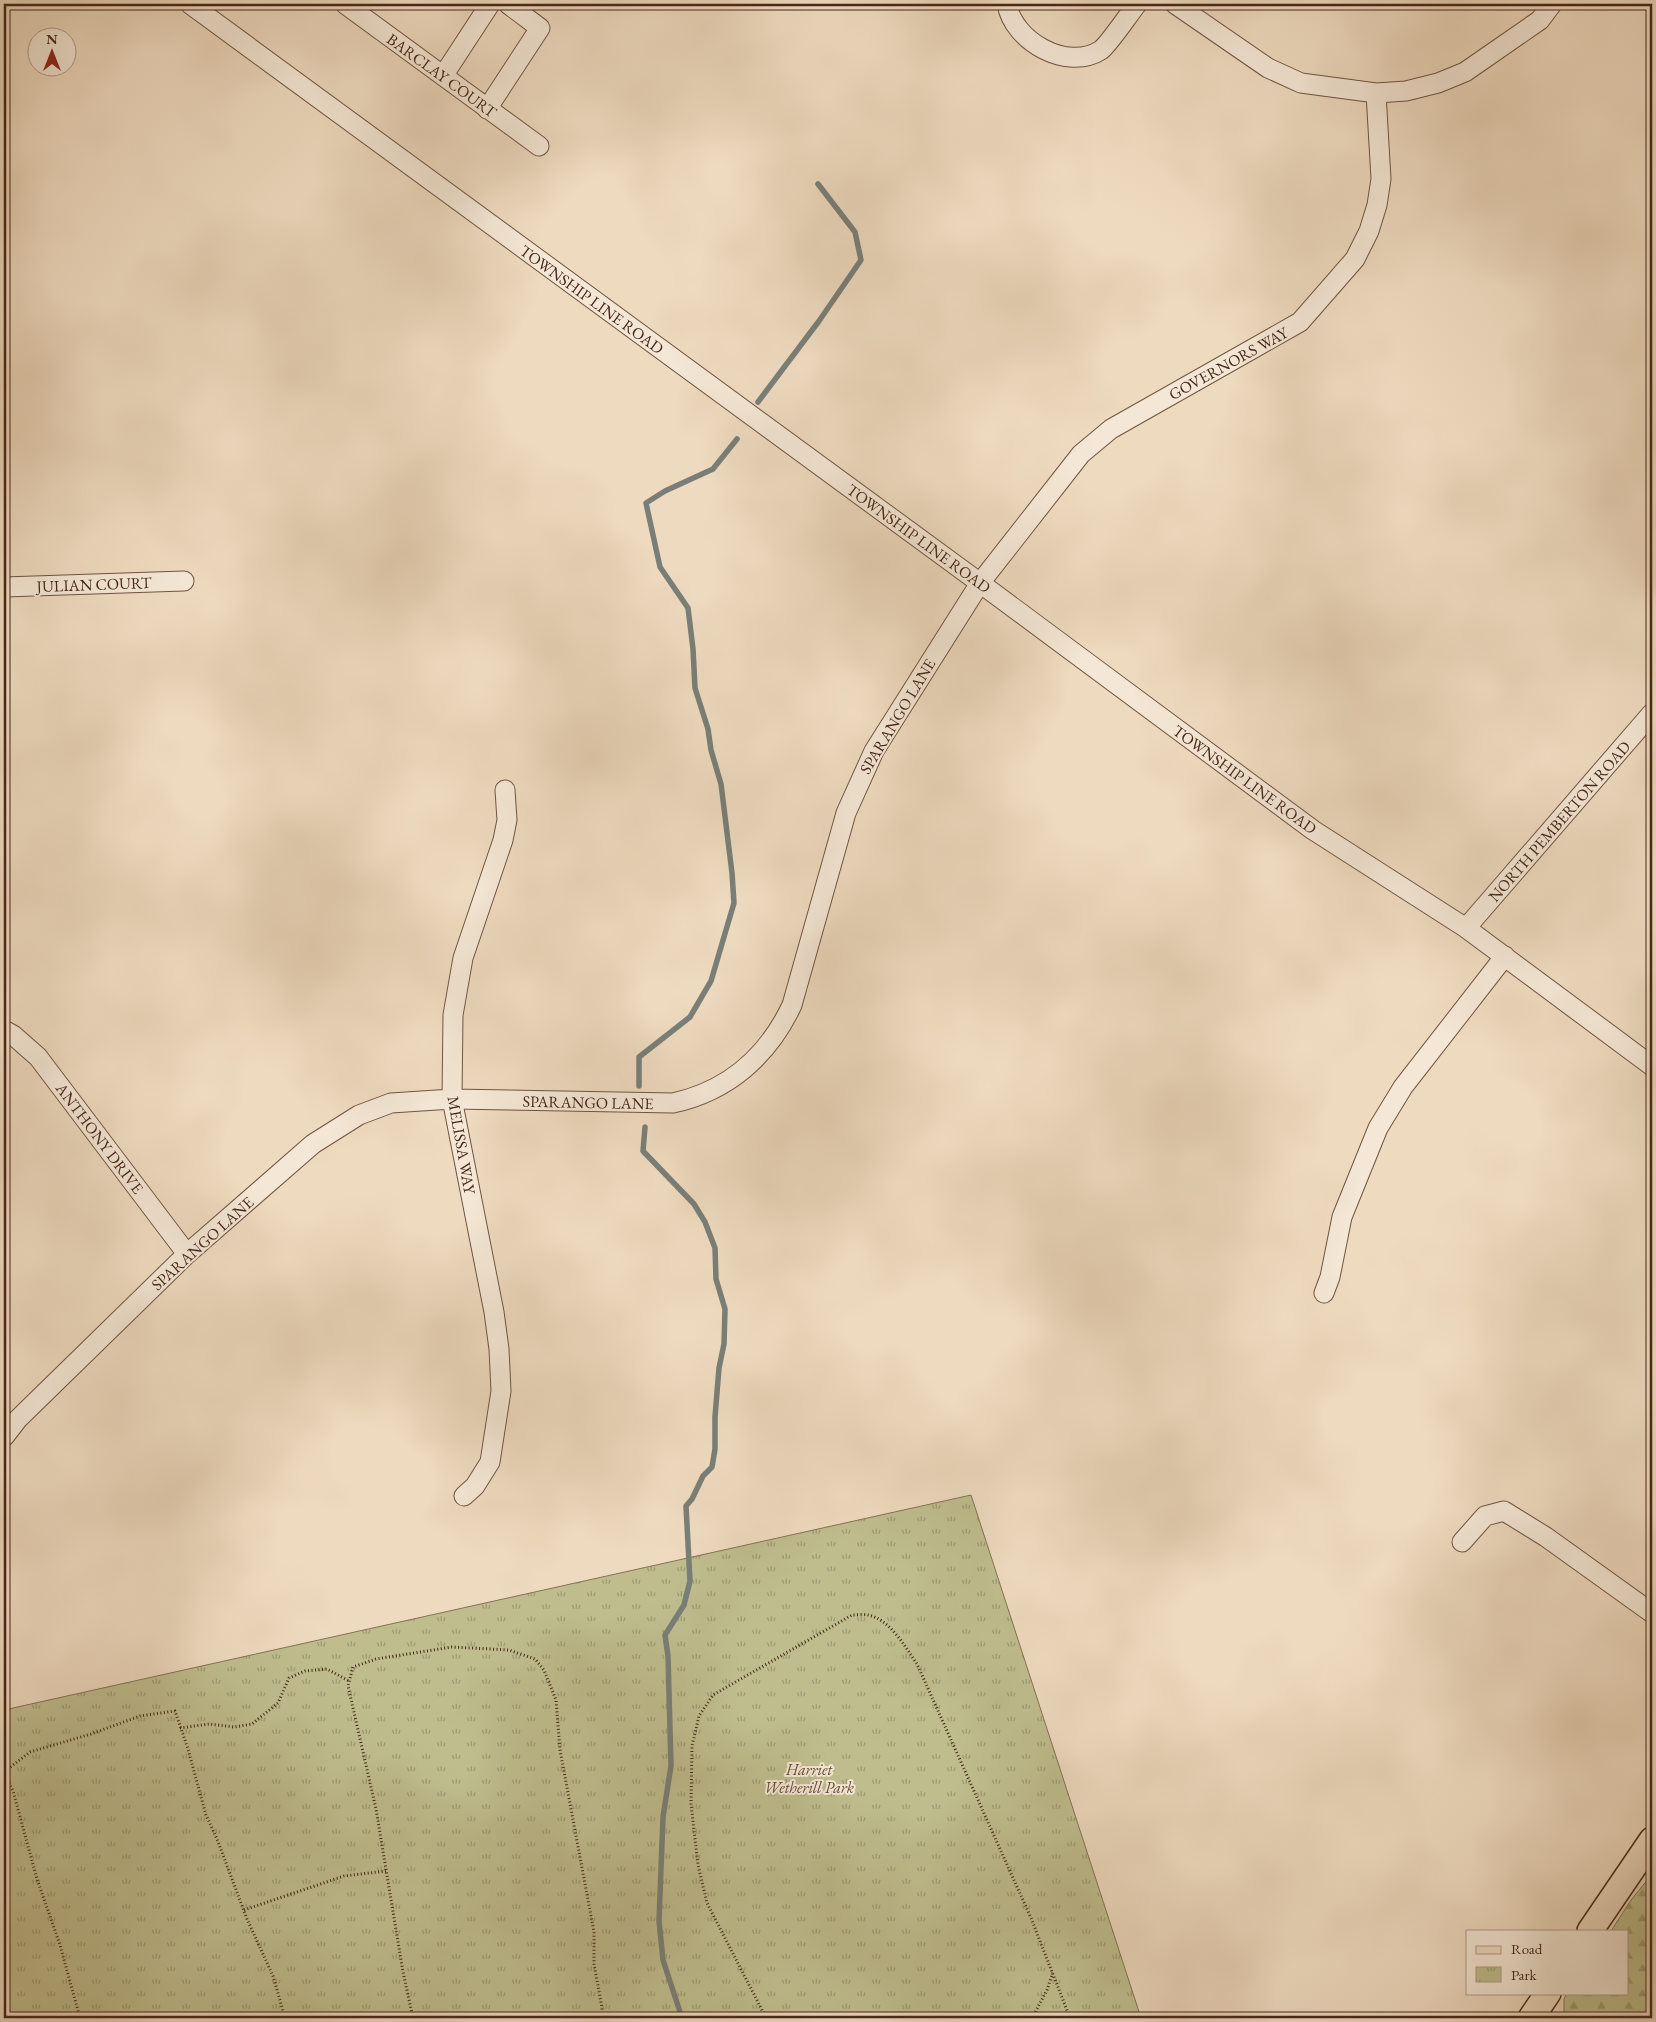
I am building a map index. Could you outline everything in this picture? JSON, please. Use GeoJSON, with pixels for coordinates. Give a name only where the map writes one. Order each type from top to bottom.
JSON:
{"type":"FeatureCollection","features":[{"type":"Feature","properties":{"kind":"main road"},"geometry":{"type":"LineString","coordinates":[[1591,1930],[1652,1840]]}},
{"type":"Feature","properties":{"kind":"main road"},"geometry":{"type":"LineString","coordinates":[[1531,2018],[1547,1994]]}},
{"type":"Feature","properties":{"kind":"street","name":"TOWNSHIP LINE ROAD"},"geometry":{"type":"LineString","coordinates":[[190,4],[210,9],[1313,830],[1466,928],[1652,1066]]}},
{"type":"Feature","properties":{"kind":"street","name":"BARCLAY COURT"},"geometry":{"type":"LineString","coordinates":[[345,4],[539,146]]}},
{"type":"Feature","properties":{"kind":"street"},"geometry":{"type":"LineString","coordinates":[[443,76],[490,4]]}},
{"type":"Feature","properties":{"kind":"street"},"geometry":{"type":"LineString","coordinates":[[487,109],[540,28],[508,4]]}},
{"type":"Feature","properties":{"kind":"street"},"geometry":{"type":"LineString","coordinates":[[1008,4],[1009,14],[1022,33],[1043,49],[1065,58],[1086,56],[1102,49],[1137,4]]}},
{"type":"Feature","properties":{"kind":"street"},"geometry":{"type":"LineString","coordinates":[[1175,4],[1268,68],[1300,83],[1376,94],[1406,91],[1438,83],[1465,72],[1540,20],[1552,4]]}},
{"type":"Feature","properties":{"kind":"street","name":"GOVERNORS WAY"},"geometry":{"type":"LineString","coordinates":[[980,583],[1081,454],[1111,429],[1300,322],[1355,259],[1369,231],[1377,205],[1381,179],[1376,94]]}},
{"type":"Feature","properties":{"kind":"street","name":"JULIAN COURT"},"geometry":{"type":"LineString","coordinates":[[4,587],[184,581]]}},
{"type":"Feature","properties":{"kind":"street","name":"SPARANGO LANE"},"geometry":{"type":"LineString","coordinates":[[4,1436],[18,1419],[187,1254],[314,1144],[359,1115],[391,1103],[452,1099],[673,1103],[694,1098],[736,1077],[756,1059],[784,1023],[792,1005],[844,820],[860,778],[874,751],[980,583]]}},
{"type":"Feature","properties":{"kind":"street","name":"NORTH PEMBERTON ROAD"},"geometry":{"type":"LineString","coordinates":[[1466,928],[1652,713]]}},
{"type":"Feature","properties":{"kind":"street","name":"MELISSA WAY"},"geometry":{"type":"LineString","coordinates":[[464,1496],[475,1486],[490,1462],[500,1391],[499,1349],[494,1312],[452,1099],[452,1037],[457,985],[463,958],[503,840],[507,820],[505,790]]}},
{"type":"Feature","properties":{"kind":"street"},"geometry":{"type":"LineString","coordinates":[[1324,1292],[1330,1277],[1342,1217],[1378,1128],[1404,1087],[1505,956]]}},
{"type":"Feature","properties":{"kind":"street","name":"ANTHONY DRIVE"},"geometry":{"type":"LineString","coordinates":[[4,1030],[38,1057],[187,1254]]}},
{"type":"Feature","properties":{"kind":"street"},"geometry":{"type":"LineString","coordinates":[[1462,1542],[1485,1516],[1504,1511],[1546,1537],[1652,1612]]}},
{"type":"Feature","properties":{"kind":"path"},"geometry":{"type":"LineString","coordinates":[[769,2018],[759,2004],[707,1903],[698,1865],[692,1804],[692,1746],[698,1716],[713,1695],[852,1615],[870,1615],[889,1627],[902,1641],[917,1664],[1053,1972],[1070,2018]]}},
{"type":"Feature","properties":{"kind":"path"},"geometry":{"type":"LineString","coordinates":[[413,2018],[403,1972],[376,1809],[348,1686],[353,1666],[376,1659],[452,1647],[509,1650],[535,1659],[544,1670],[556,1700],[560,1750],[594,1932],[594,1964],[602,2018]]}},
{"type":"Feature","properties":{"kind":"path"},"geometry":{"type":"LineString","coordinates":[[180,1728],[209,1724],[234,1727],[252,1724],[278,1703],[289,1678],[306,1671],[327,1669],[349,1681]]}},
{"type":"Feature","properties":{"kind":"path"},"geometry":{"type":"LineString","coordinates":[[80,2018],[60,1945],[37,1878],[13,1791],[4,1772],[30,1752],[91,1734],[140,1716],[175,1711],[206,1816],[273,1976],[285,2018]]}},
{"type":"Feature","properties":{"kind":"path"},"geometry":{"type":"LineString","coordinates":[[244,1910],[344,1876],[386,1871]]}},
{"type":"Feature","properties":{"kind":"path"},"geometry":{"type":"LineString","coordinates":[[1038,2018],[1032,2018],[1047,1990],[1053,1972]]}},
{"type":"Feature","properties":{"kind":"green space","name":"Harriet Wetherill Park"},"geometry":{"type":"Polygon","coordinates":[[[971,1495],[1141,2018],[4,2018],[4,1710],[971,1495]]]}},
{"type":"Feature","properties":{"kind":"green space"},"geometry":{"type":"Polygon","coordinates":[[[1649,1878],[1652,1883],[1652,2018],[1564,2018],[1564,1999],[1566,1994],[1628,1994],[1628,1930],[1612,1930],[1631,1900],[1649,1878]]]}},
{"type":"Feature","properties":{"kind":"waterway"},"geometry":{"type":"LineString","coordinates":[[758,402],[819,321],[861,260],[855,232],[818,184]]}},
{"type":"Feature","properties":{"kind":"waterway"},"geometry":{"type":"LineString","coordinates":[[639,1086],[639,1057],[690,1017],[711,981],[734,903],[721,784],[711,750],[708,729],[695,688],[688,608],[660,567],[646,503],[665,491],[713,469],[737,439]]}},
{"type":"Feature","properties":{"kind":"waterway"},"geometry":{"type":"LineString","coordinates":[[645,1127],[643,1151],[694,1204],[705,1222],[715,1248],[716,1279],[725,1309],[724,1344],[719,1368],[715,1417],[715,1449],[712,1467],[703,1476],[692,1499],[686,1506],[690,1581],[684,1605],[665,1635],[668,1656],[671,1766],[663,1817],[659,1921],[663,1960],[682,2018]]}}]}
